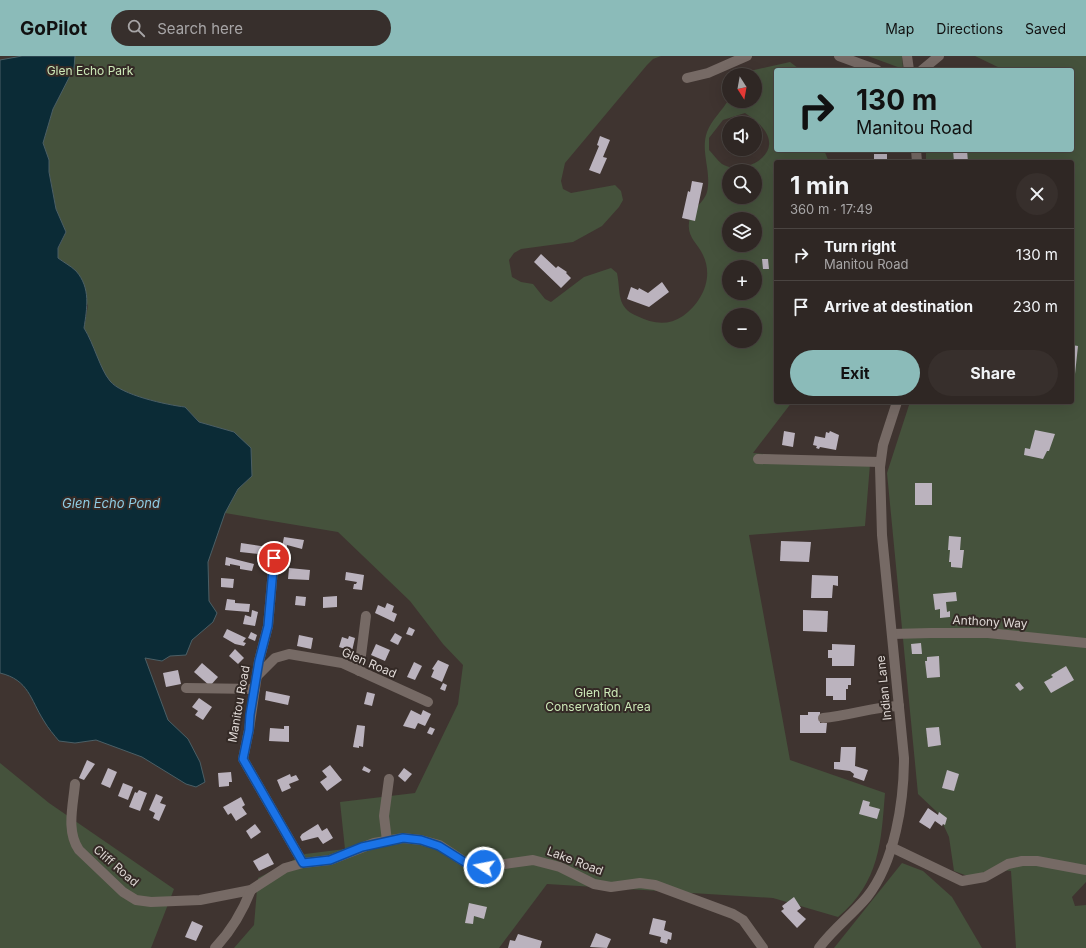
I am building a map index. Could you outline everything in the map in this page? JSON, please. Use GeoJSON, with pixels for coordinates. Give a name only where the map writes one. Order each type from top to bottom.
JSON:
{"type":"FeatureCollection","features":[{"type":"Feature","properties":{"kind":"street"},"geometry":{"type":"LineString","coordinates":[[687,78],[708,73],[747,56]]}},
{"type":"Feature","properties":{"kind":"street"},"geometry":{"type":"LineString","coordinates":[[839,56],[872,68]]}},
{"type":"Feature","properties":{"kind":"street"},"geometry":{"type":"LineString","coordinates":[[907,56],[909,68]]}},
{"type":"Feature","properties":{"kind":"street"},"geometry":{"type":"LineString","coordinates":[[924,68],[939,56]]}},
{"type":"Feature","properties":{"kind":"street","name":"Indian Lane"},"geometry":{"type":"LineString","coordinates":[[819,948],[872,891],[882,873],[891,847],[901,798],[904,776],[899,706],[882,535],[880,462],[888,428],[897,404]]}},
{"type":"Feature","properties":{"kind":"street"},"geometry":{"type":"LineString","coordinates":[[758,459],[880,462]]}},
{"type":"Feature","properties":{"kind":"street","name":"Manitou Road"},"geometry":{"type":"LineString","coordinates":[[274,558],[268,626],[259,661],[249,730],[243,759],[303,863]]}},
{"type":"Feature","properties":{"kind":"street"},"geometry":{"type":"LineString","coordinates":[[359,672],[366,616]]}},
{"type":"Feature","properties":{"kind":"street","name":"Anthony Way"},"geometry":{"type":"LineString","coordinates":[[892,634],[931,632],[988,633],[1086,642]]}},
{"type":"Feature","properties":{"kind":"street","name":"Glen Road"},"geometry":{"type":"LineString","coordinates":[[257,676],[276,658],[289,654],[342,663],[428,702]]}},
{"type":"Feature","properties":{"kind":"street"},"geometry":{"type":"LineString","coordinates":[[186,688],[255,689]]}},
{"type":"Feature","properties":{"kind":"street"},"geometry":{"type":"LineString","coordinates":[[823,718],[841,717],[878,707],[899,706]]}},
{"type":"Feature","properties":{"kind":"street"},"geometry":{"type":"LineString","coordinates":[[387,841],[384,816],[389,779]]}},
{"type":"Feature","properties":{"kind":"street","name":"Cliff Road"},"geometry":{"type":"LineString","coordinates":[[75,784],[71,827],[75,844],[79,850],[128,896],[143,901],[159,902],[200,900],[251,890]]}},
{"type":"Feature","properties":{"kind":"street","name":"Lake Road"},"geometry":{"type":"LineString","coordinates":[[251,890],[285,868],[303,863],[330,860],[362,847],[387,841],[403,838],[421,840],[439,846],[471,866],[484,867],[533,860],[560,867],[594,884],[611,887],[640,883],[655,884],[733,914],[743,920],[763,948]]}},
{"type":"Feature","properties":{"kind":"street"},"geometry":{"type":"LineString","coordinates":[[891,847],[962,882],[982,879],[1008,864],[1022,861],[1037,861],[1086,870]]}},
{"type":"Feature","properties":{"kind":"street"},"geometry":{"type":"LineString","coordinates":[[215,948],[229,934],[241,915],[251,890]]}},
{"type":"Feature","properties":{"kind":"green space"},"geometry":{"type":"Polygon","coordinates":[[[69,56],[661,56],[653,59],[647,65],[565,163],[561,181],[563,189],[571,193],[615,185],[621,191],[623,200],[619,207],[602,226],[573,242],[521,249],[514,253],[509,260],[512,277],[521,282],[533,284],[545,299],[551,302],[584,277],[611,268],[617,273],[622,304],[630,312],[649,321],[666,323],[683,316],[696,304],[701,297],[707,281],[706,264],[701,251],[691,236],[689,223],[694,210],[703,200],[707,192],[708,177],[705,139],[709,127],[722,108],[762,108],[762,68],[790,62],[798,68],[774,68],[774,152],[825,152],[828,160],[774,160],[774,404],[790,404],[753,453],[870,464],[865,526],[749,535],[790,760],[885,793],[882,828],[876,860],[862,890],[852,904],[838,917],[773,898],[547,884],[499,948],[234,948],[254,925],[258,878],[305,854],[345,849],[340,802],[415,793],[458,704],[463,665],[443,644],[410,601],[338,532],[225,513],[238,489],[252,476],[234,432],[199,422],[185,407],[156,402],[134,395],[124,391],[110,381],[106,376],[84,328],[88,306],[76,271],[58,258],[58,249],[66,232],[56,209],[49,171],[49,160],[43,143],[53,109],[64,87],[69,56]],[[745,113],[736,116],[722,116],[722,121],[709,138],[709,150],[722,164],[722,204],[762,204],[762,164],[754,164],[763,157],[768,149],[768,138],[762,128],[762,116],[749,116],[745,113]]]}},
{"type":"Feature","properties":{"kind":"green space"},"geometry":{"type":"Polygon","coordinates":[[[868,56],[902,56],[903,68],[868,56]]]}},
{"type":"Feature","properties":{"kind":"green space"},"geometry":{"type":"Polygon","coordinates":[[[975,56],[1086,56],[1086,882],[1072,897],[1075,906],[1086,905],[1086,948],[1016,948],[1011,871],[994,869],[970,877],[954,871],[949,837],[938,813],[918,794],[887,473],[909,404],[1074,404],[1074,160],[926,160],[926,152],[1074,152],[1074,68],[1000,68],[975,56]]]}},
{"type":"Feature","properties":{"kind":"green space"},"geometry":{"type":"Polygon","coordinates":[[[0,763],[49,803],[174,889],[151,948],[0,948],[0,763]]]}},
{"type":"Feature","properties":{"kind":"green space"},"geometry":{"type":"Polygon","coordinates":[[[902,863],[923,871],[952,897],[982,948],[834,948],[902,863]]]}},
{"type":"Feature","properties":{"kind":"water","name":"Glen Echo Pond"},"geometry":{"type":"Polygon","coordinates":[[[22,56],[75,56],[74,68],[53,109],[43,143],[49,160],[49,172],[56,209],[66,232],[58,248],[58,258],[76,271],[84,284],[87,306],[84,328],[106,376],[116,386],[134,395],[156,402],[185,407],[199,422],[234,432],[251,448],[252,476],[238,489],[225,513],[208,562],[209,601],[217,613],[213,622],[192,640],[186,655],[170,656],[162,661],[145,658],[168,720],[188,739],[200,762],[205,782],[196,787],[186,784],[142,757],[96,740],[75,743],[59,741],[46,724],[28,691],[23,685],[10,676],[0,673],[0,60],[22,56]]]}},
{"type":"Feature","properties":{"kind":"building"},"geometry":{"type":"Polygon","coordinates":[[[600,136],[610,140],[603,157],[607,158],[600,174],[589,170],[599,146],[597,145],[600,136]]]}},
{"type":"Feature","properties":{"kind":"building"},"geometry":{"type":"Polygon","coordinates":[[[953,152],[967,152],[968,160],[954,160],[953,152]]]}},
{"type":"Feature","properties":{"kind":"building"},"geometry":{"type":"Polygon","coordinates":[[[874,154],[887,154],[887,160],[874,160],[874,154]]]}},
{"type":"Feature","properties":{"kind":"building"},"geometry":{"type":"Polygon","coordinates":[[[692,181],[703,183],[695,221],[682,218],[688,191],[690,192],[692,181]]]}},
{"type":"Feature","properties":{"kind":"building"},"geometry":{"type":"Polygon","coordinates":[[[541,254],[556,268],[558,266],[567,272],[566,273],[571,278],[561,288],[534,262],[541,254]]]}},
{"type":"Feature","properties":{"kind":"building"},"geometry":{"type":"Polygon","coordinates":[[[762,259],[768,259],[769,269],[763,269],[762,259]]]}},
{"type":"Feature","properties":{"kind":"building"},"geometry":{"type":"Polygon","coordinates":[[[662,282],[669,292],[649,307],[627,299],[631,287],[638,290],[639,288],[648,293],[662,282]]]}},
{"type":"Feature","properties":{"kind":"building"},"geometry":{"type":"Polygon","coordinates":[[[1074,345],[1078,346],[1074,374],[1074,345]]]}},
{"type":"Feature","properties":{"kind":"building"},"geometry":{"type":"Polygon","coordinates":[[[1035,430],[1055,434],[1049,451],[1047,451],[1043,459],[1024,455],[1025,448],[1030,449],[1035,430]]]}},
{"type":"Feature","properties":{"kind":"building"},"geometry":{"type":"Polygon","coordinates":[[[784,431],[795,433],[793,447],[782,445],[784,431]]]}},
{"type":"Feature","properties":{"kind":"building"},"geometry":{"type":"Polygon","coordinates":[[[830,431],[839,435],[836,450],[820,447],[819,449],[816,448],[817,446],[813,445],[815,436],[825,438],[826,432],[829,433],[830,431]]]}},
{"type":"Feature","properties":{"kind":"building"},"geometry":{"type":"Polygon","coordinates":[[[915,483],[932,483],[932,505],[915,505],[915,483]]]}},
{"type":"Feature","properties":{"kind":"building"},"geometry":{"type":"Polygon","coordinates":[[[949,536],[961,537],[960,550],[964,550],[962,568],[951,567],[951,562],[949,562],[950,550],[948,550],[949,536]]]}},
{"type":"Feature","properties":{"kind":"building"},"geometry":{"type":"Polygon","coordinates":[[[284,537],[304,540],[302,549],[287,545],[287,547],[282,547],[284,537]]]}},
{"type":"Feature","properties":{"kind":"building"},"geometry":{"type":"Polygon","coordinates":[[[781,541],[811,542],[809,562],[780,561],[781,541]]]}},
{"type":"Feature","properties":{"kind":"building"},"geometry":{"type":"Polygon","coordinates":[[[241,543],[267,547],[265,556],[240,552],[241,543]]]}},
{"type":"Feature","properties":{"kind":"building"},"geometry":{"type":"Polygon","coordinates":[[[226,557],[254,564],[252,571],[240,569],[240,566],[230,564],[230,566],[225,565],[226,557]]]}},
{"type":"Feature","properties":{"kind":"building"},"geometry":{"type":"Polygon","coordinates":[[[289,568],[310,570],[309,580],[288,579],[289,568]]]}},
{"type":"Feature","properties":{"kind":"building"},"geometry":{"type":"Polygon","coordinates":[[[346,572],[364,575],[362,590],[353,589],[354,584],[357,582],[345,580],[346,572]]]}},
{"type":"Feature","properties":{"kind":"building"},"geometry":{"type":"Polygon","coordinates":[[[812,575],[838,576],[838,586],[833,585],[832,598],[811,598],[812,575]]]}},
{"type":"Feature","properties":{"kind":"building"},"geometry":{"type":"Polygon","coordinates":[[[221,578],[234,579],[233,588],[221,587],[221,578]]]}},
{"type":"Feature","properties":{"kind":"building"},"geometry":{"type":"Polygon","coordinates":[[[956,592],[957,601],[946,602],[947,612],[950,611],[950,617],[940,618],[940,609],[935,610],[933,594],[956,592]]]}},
{"type":"Feature","properties":{"kind":"building"},"geometry":{"type":"Polygon","coordinates":[[[296,596],[306,597],[305,606],[295,605],[296,596]]]}},
{"type":"Feature","properties":{"kind":"building"},"geometry":{"type":"Polygon","coordinates":[[[337,596],[337,607],[323,608],[323,597],[337,596]]]}},
{"type":"Feature","properties":{"kind":"building"},"geometry":{"type":"Polygon","coordinates":[[[227,599],[235,600],[235,603],[250,604],[249,612],[225,610],[227,599]]]}},
{"type":"Feature","properties":{"kind":"building"},"geometry":{"type":"Polygon","coordinates":[[[387,603],[394,606],[392,612],[397,614],[394,622],[375,613],[378,605],[385,608],[387,603]]]}},
{"type":"Feature","properties":{"kind":"building"},"geometry":{"type":"Polygon","coordinates":[[[252,610],[258,612],[255,626],[243,624],[245,615],[251,617],[252,610]]]}},
{"type":"Feature","properties":{"kind":"building"},"geometry":{"type":"Polygon","coordinates":[[[803,610],[828,611],[827,632],[803,631],[803,610]]]}},
{"type":"Feature","properties":{"kind":"building"},"geometry":{"type":"Polygon","coordinates":[[[409,627],[415,630],[412,636],[406,634],[409,627]]]}},
{"type":"Feature","properties":{"kind":"building"},"geometry":{"type":"Polygon","coordinates":[[[227,629],[246,638],[243,642],[246,643],[244,646],[235,644],[223,637],[227,629]]]}},
{"type":"Feature","properties":{"kind":"building"},"geometry":{"type":"Polygon","coordinates":[[[251,632],[257,635],[255,641],[248,638],[251,632]]]}},
{"type":"Feature","properties":{"kind":"building"},"geometry":{"type":"Polygon","coordinates":[[[395,633],[402,637],[398,645],[390,641],[395,633]]]}},
{"type":"Feature","properties":{"kind":"building"},"geometry":{"type":"Polygon","coordinates":[[[299,635],[313,638],[311,649],[297,646],[299,635]]]}},
{"type":"Feature","properties":{"kind":"building"},"geometry":{"type":"Polygon","coordinates":[[[349,636],[355,638],[352,651],[339,647],[342,637],[348,639],[349,636]]]}},
{"type":"Feature","properties":{"kind":"building"},"geometry":{"type":"Polygon","coordinates":[[[921,643],[922,654],[912,654],[911,644],[921,643]]]}},
{"type":"Feature","properties":{"kind":"building"},"geometry":{"type":"Polygon","coordinates":[[[376,644],[390,650],[385,661],[371,655],[376,644]]]}},
{"type":"Feature","properties":{"kind":"building"},"geometry":{"type":"Polygon","coordinates":[[[832,644],[855,645],[854,666],[832,666],[832,658],[828,658],[828,650],[832,650],[832,644]]]}},
{"type":"Feature","properties":{"kind":"building"},"geometry":{"type":"Polygon","coordinates":[[[235,649],[244,658],[238,664],[229,656],[235,649]]]}},
{"type":"Feature","properties":{"kind":"building"},"geometry":{"type":"Polygon","coordinates":[[[939,656],[940,677],[927,678],[925,661],[927,661],[927,657],[939,656]]]}},
{"type":"Feature","properties":{"kind":"building"},"geometry":{"type":"Polygon","coordinates":[[[438,660],[449,665],[442,682],[431,677],[434,670],[432,669],[438,660]]]}},
{"type":"Feature","properties":{"kind":"building"},"geometry":{"type":"Polygon","coordinates":[[[414,662],[422,666],[415,680],[407,677],[414,662]]]}},
{"type":"Feature","properties":{"kind":"building"},"geometry":{"type":"Polygon","coordinates":[[[202,663],[218,677],[210,686],[194,672],[202,663]]]}},
{"type":"Feature","properties":{"kind":"building"},"geometry":{"type":"Polygon","coordinates":[[[1066,666],[1074,680],[1051,693],[1044,682],[1053,677],[1051,675],[1066,666]]]}},
{"type":"Feature","properties":{"kind":"building"},"geometry":{"type":"Polygon","coordinates":[[[178,670],[181,684],[166,687],[163,673],[178,670]]]}},
{"type":"Feature","properties":{"kind":"building"},"geometry":{"type":"Polygon","coordinates":[[[826,678],[851,678],[851,685],[848,685],[848,689],[846,689],[846,700],[833,700],[833,696],[826,696],[826,678]]]}},
{"type":"Feature","properties":{"kind":"building"},"geometry":{"type":"Polygon","coordinates":[[[1019,682],[1024,688],[1020,691],[1015,685],[1019,682]]]}},
{"type":"Feature","properties":{"kind":"building"},"geometry":{"type":"Polygon","coordinates":[[[443,683],[447,685],[445,691],[440,689],[443,683]]]}},
{"type":"Feature","properties":{"kind":"building"},"geometry":{"type":"Polygon","coordinates":[[[266,691],[290,696],[288,705],[265,700],[266,691]]]}},
{"type":"Feature","properties":{"kind":"building"},"geometry":{"type":"Polygon","coordinates":[[[367,692],[375,694],[372,706],[364,704],[367,692]]]}},
{"type":"Feature","properties":{"kind":"building"},"geometry":{"type":"Polygon","coordinates":[[[199,698],[212,707],[203,720],[195,715],[198,711],[192,707],[199,698]]]}},
{"type":"Feature","properties":{"kind":"building"},"geometry":{"type":"Polygon","coordinates":[[[411,710],[421,715],[423,710],[431,714],[425,726],[418,723],[415,729],[403,726],[411,710]]]}},
{"type":"Feature","properties":{"kind":"building"},"geometry":{"type":"Polygon","coordinates":[[[808,712],[820,712],[820,723],[827,723],[826,733],[800,733],[800,715],[808,715],[808,712]]]}},
{"type":"Feature","properties":{"kind":"building"},"geometry":{"type":"Polygon","coordinates":[[[357,725],[365,726],[363,747],[359,746],[359,748],[353,747],[357,725]]]}},
{"type":"Feature","properties":{"kind":"building"},"geometry":{"type":"Polygon","coordinates":[[[284,726],[289,726],[289,742],[269,741],[270,728],[284,729],[284,726]]]}},
{"type":"Feature","properties":{"kind":"building"},"geometry":{"type":"Polygon","coordinates":[[[430,727],[435,729],[432,735],[427,733],[430,727]]]}},
{"type":"Feature","properties":{"kind":"building"},"geometry":{"type":"Polygon","coordinates":[[[939,727],[941,745],[928,747],[926,728],[939,727]]]}},
{"type":"Feature","properties":{"kind":"building"},"geometry":{"type":"Polygon","coordinates":[[[841,747],[856,747],[855,766],[868,770],[864,781],[853,777],[854,774],[850,771],[834,769],[834,762],[840,762],[841,747]]]}},
{"type":"Feature","properties":{"kind":"building"},"geometry":{"type":"Polygon","coordinates":[[[87,760],[95,764],[84,780],[79,778],[87,760]]]}},
{"type":"Feature","properties":{"kind":"building"},"geometry":{"type":"Polygon","coordinates":[[[330,765],[342,780],[327,791],[320,782],[327,777],[322,771],[330,765]]]}},
{"type":"Feature","properties":{"kind":"building"},"geometry":{"type":"Polygon","coordinates":[[[364,766],[371,770],[369,773],[362,770],[364,766]]]}},
{"type":"Feature","properties":{"kind":"building"},"geometry":{"type":"Polygon","coordinates":[[[108,768],[117,772],[110,788],[101,784],[108,768]]]}},
{"type":"Feature","properties":{"kind":"building"},"geometry":{"type":"Polygon","coordinates":[[[404,768],[412,774],[405,782],[398,776],[404,768]]]}},
{"type":"Feature","properties":{"kind":"building"},"geometry":{"type":"Polygon","coordinates":[[[947,770],[959,774],[954,791],[942,788],[947,770]]]}},
{"type":"Feature","properties":{"kind":"building"},"geometry":{"type":"Polygon","coordinates":[[[231,772],[232,782],[229,782],[229,786],[219,787],[218,773],[231,772]]]}},
{"type":"Feature","properties":{"kind":"building"},"geometry":{"type":"Polygon","coordinates":[[[290,774],[291,777],[296,775],[299,780],[289,784],[291,788],[282,792],[277,780],[290,774]]]}},
{"type":"Feature","properties":{"kind":"building"},"geometry":{"type":"Polygon","coordinates":[[[123,783],[133,787],[128,800],[118,796],[123,783]]]}},
{"type":"Feature","properties":{"kind":"building"},"geometry":{"type":"Polygon","coordinates":[[[139,790],[147,793],[140,811],[129,807],[135,792],[137,793],[139,790]]]}},
{"type":"Feature","properties":{"kind":"building"},"geometry":{"type":"Polygon","coordinates":[[[156,794],[163,797],[160,803],[166,805],[159,821],[153,818],[155,813],[149,810],[156,794]]]}},
{"type":"Feature","properties":{"kind":"building"},"geometry":{"type":"Polygon","coordinates":[[[241,797],[245,805],[242,807],[247,814],[236,821],[231,813],[228,815],[223,807],[241,797]]]}},
{"type":"Feature","properties":{"kind":"building"},"geometry":{"type":"Polygon","coordinates":[[[863,800],[870,802],[869,806],[880,809],[877,819],[859,814],[863,800]]]}},
{"type":"Feature","properties":{"kind":"building"},"geometry":{"type":"Polygon","coordinates":[[[928,808],[938,815],[939,812],[947,818],[945,825],[943,824],[942,826],[935,821],[930,829],[919,822],[928,808]]]}},
{"type":"Feature","properties":{"kind":"building"},"geometry":{"type":"Polygon","coordinates":[[[255,824],[261,832],[251,839],[246,831],[255,824]]]}},
{"type":"Feature","properties":{"kind":"building"},"geometry":{"type":"Polygon","coordinates":[[[318,824],[322,831],[327,828],[333,838],[323,844],[318,837],[302,841],[300,837],[302,834],[318,824]]]}},
{"type":"Feature","properties":{"kind":"building"},"geometry":{"type":"Polygon","coordinates":[[[268,853],[274,864],[259,871],[253,861],[268,853]]]}},
{"type":"Feature","properties":{"kind":"building"},"geometry":{"type":"Polygon","coordinates":[[[794,897],[801,908],[797,911],[806,919],[797,928],[781,911],[784,909],[782,906],[794,897]]]}},
{"type":"Feature","properties":{"kind":"building"},"geometry":{"type":"Polygon","coordinates":[[[469,903],[487,907],[484,919],[474,916],[473,924],[465,923],[469,903]]]}},
{"type":"Feature","properties":{"kind":"building"},"geometry":{"type":"Polygon","coordinates":[[[653,918],[666,921],[664,930],[672,933],[671,940],[668,939],[667,944],[660,942],[661,937],[649,934],[653,918]]]}},
{"type":"Feature","properties":{"kind":"building"},"geometry":{"type":"Polygon","coordinates":[[[192,921],[203,926],[196,941],[185,937],[192,921]]]}},
{"type":"Feature","properties":{"kind":"building"},"geometry":{"type":"Polygon","coordinates":[[[596,933],[611,939],[607,948],[590,947],[596,933]]]}},
{"type":"Feature","properties":{"kind":"building"},"geometry":{"type":"Polygon","coordinates":[[[518,934],[542,941],[540,948],[508,948],[510,940],[515,941],[518,934]]]}},
{"type":"Feature","properties":{"kind":"route"},"geometry":{"type":"LineString","coordinates":[[274,558],[268,626],[259,661],[249,730],[243,759],[245,766],[271,807],[303,863],[330,860],[362,847],[403,838],[421,840],[439,846],[464,863],[471,866],[484,867]]}},
{"type":"Feature","properties":{"kind":"park label","name":"Glen Echo Park"},"geometry":{"type":"Point","coordinates":[90,71]}},
{"type":"Feature","properties":{"kind":"park label","name":"Glen Rd. Conservation Area"},"geometry":{"type":"Point","coordinates":[598,700]}}]}
